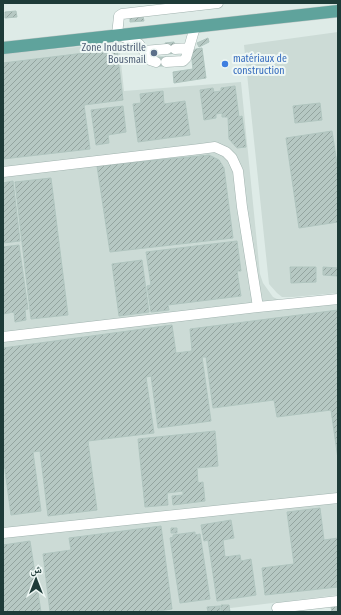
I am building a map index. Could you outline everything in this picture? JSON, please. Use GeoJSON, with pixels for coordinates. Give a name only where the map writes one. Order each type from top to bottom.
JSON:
{"type":"FeatureCollection","features":[{"type":"Feature","properties":{"kind":"main road"},"geometry":{"type":"LineString","coordinates":[[3,48],[338,11]]}},
{"type":"Feature","properties":{"kind":"street"},"geometry":{"type":"LineString","coordinates":[[156,62],[150,60],[139,44],[118,35],[119,16],[122,14],[218,3]]}},
{"type":"Feature","properties":{"kind":"street"},"geometry":{"type":"LineString","coordinates":[[166,62],[185,60],[195,27]]}},
{"type":"Feature","properties":{"kind":"street"},"geometry":{"type":"LineString","coordinates":[[144,51],[189,48]]}},
{"type":"Feature","properties":{"kind":"street"},"geometry":{"type":"LineString","coordinates":[[3,172],[200,149],[215,148],[226,152],[232,158],[238,171],[242,208],[258,307]]}},
{"type":"Feature","properties":{"kind":"street"},"geometry":{"type":"LineString","coordinates":[[3,337],[338,299]]}},
{"type":"Feature","properties":{"kind":"street"},"geometry":{"type":"LineString","coordinates":[[3,533],[338,498]]}},
{"type":"Feature","properties":{"kind":"street"},"geometry":{"type":"LineString","coordinates":[[277,608],[338,601]]}},
{"type":"Feature","properties":{"kind":"shaded area"},"geometry":{"type":"Polygon","coordinates":[[[338,32],[338,293],[282,297],[269,284],[244,45],[338,32]]]}},
{"type":"Feature","properties":{"kind":"shaded area"},"geometry":{"type":"Polygon","coordinates":[[[119,43],[124,91],[241,82],[260,274],[263,283],[273,297],[279,300],[338,294],[338,595],[197,612],[3,612],[3,54],[119,43]]]}},
{"type":"Feature","properties":{"kind":"building"},"geometry":{"type":"Polygon","coordinates":[[[16,11],[17,17],[5,18],[5,12],[16,11]]]}},
{"type":"Feature","properties":{"kind":"building"},"geometry":{"type":"Polygon","coordinates":[[[143,16],[144,21],[130,22],[130,17],[143,16]]]}},
{"type":"Feature","properties":{"kind":"building"},"geometry":{"type":"Polygon","coordinates":[[[208,38],[209,42],[199,47],[197,43],[208,38]]]}},
{"type":"Feature","properties":{"kind":"building"},"geometry":{"type":"Polygon","coordinates":[[[174,42],[176,53],[168,54],[165,43],[174,42]]]}},
{"type":"Feature","properties":{"kind":"building"},"geometry":{"type":"Polygon","coordinates":[[[202,48],[206,78],[174,83],[173,72],[193,69],[191,52],[202,48]]]}},
{"type":"Feature","properties":{"kind":"building"},"geometry":{"type":"Polygon","coordinates":[[[117,49],[123,100],[84,105],[90,149],[3,159],[3,63],[117,49]]]}},
{"type":"Feature","properties":{"kind":"building"},"geometry":{"type":"Polygon","coordinates":[[[156,57],[166,57],[166,66],[156,66],[156,57]]]}},
{"type":"Feature","properties":{"kind":"building"},"geometry":{"type":"Polygon","coordinates":[[[235,86],[239,117],[242,116],[246,147],[237,148],[229,139],[228,117],[222,117],[222,113],[216,114],[216,118],[204,120],[200,90],[213,88],[214,92],[221,91],[221,88],[235,86]]]}},
{"type":"Feature","properties":{"kind":"building"},"geometry":{"type":"Polygon","coordinates":[[[163,91],[164,104],[185,101],[190,135],[138,142],[133,104],[141,103],[140,94],[163,91]]]}},
{"type":"Feature","properties":{"kind":"building"},"geometry":{"type":"Polygon","coordinates":[[[320,103],[322,120],[295,123],[293,106],[320,103]]]}},
{"type":"Feature","properties":{"kind":"building"},"geometry":{"type":"Polygon","coordinates":[[[123,106],[126,132],[108,135],[109,143],[96,145],[91,110],[123,106]]]}},
{"type":"Feature","properties":{"kind":"building"},"geometry":{"type":"Polygon","coordinates":[[[332,131],[338,170],[338,222],[299,228],[286,138],[332,131]]]}},
{"type":"Feature","properties":{"kind":"building"},"geometry":{"type":"Polygon","coordinates":[[[209,155],[219,160],[224,168],[233,238],[110,252],[97,166],[209,155]]]}},
{"type":"Feature","properties":{"kind":"building"},"geometry":{"type":"Polygon","coordinates":[[[51,178],[68,315],[31,319],[15,182],[51,178]]]}},
{"type":"Feature","properties":{"kind":"building"},"geometry":{"type":"Polygon","coordinates":[[[13,181],[20,241],[3,243],[3,183],[13,181]]]}},
{"type":"Feature","properties":{"kind":"building"},"geometry":{"type":"Polygon","coordinates":[[[237,241],[241,271],[237,271],[241,296],[168,305],[169,310],[151,312],[147,286],[151,285],[146,252],[237,241]]]}},
{"type":"Feature","properties":{"kind":"building"},"geometry":{"type":"Polygon","coordinates":[[[19,245],[28,309],[25,310],[26,320],[15,322],[14,312],[3,314],[3,247],[19,245]]]}},
{"type":"Feature","properties":{"kind":"building"},"geometry":{"type":"Polygon","coordinates":[[[142,260],[149,312],[119,316],[112,264],[142,260]]]}},
{"type":"Feature","properties":{"kind":"building"},"geometry":{"type":"Polygon","coordinates":[[[290,267],[316,267],[316,282],[291,283],[290,267]]]}},
{"type":"Feature","properties":{"kind":"building"},"geometry":{"type":"Polygon","coordinates":[[[323,267],[338,268],[338,276],[323,275],[323,267]]]}},
{"type":"Feature","properties":{"kind":"building"},"geometry":{"type":"Polygon","coordinates":[[[338,310],[338,459],[331,410],[277,417],[274,400],[213,408],[206,357],[202,357],[211,421],[158,428],[151,376],[146,377],[154,433],[88,441],[97,510],[48,516],[40,451],[33,452],[41,511],[11,515],[3,455],[3,348],[172,325],[176,353],[192,351],[190,329],[338,310]]]}},
{"type":"Feature","properties":{"kind":"building"},"geometry":{"type":"Polygon","coordinates":[[[215,431],[218,466],[197,468],[198,483],[203,482],[205,501],[173,505],[172,496],[183,495],[183,491],[167,493],[168,505],[145,507],[138,439],[215,431]]]}},
{"type":"Feature","properties":{"kind":"building"},"geometry":{"type":"Polygon","coordinates":[[[320,508],[324,540],[338,538],[338,587],[265,595],[262,568],[294,564],[287,512],[320,508]]]}},
{"type":"Feature","properties":{"kind":"building"},"geometry":{"type":"Polygon","coordinates":[[[231,520],[234,538],[223,540],[225,557],[240,555],[241,561],[251,559],[256,595],[217,601],[208,540],[204,541],[201,525],[231,520]]]}},
{"type":"Feature","properties":{"kind":"building"},"geometry":{"type":"Polygon","coordinates":[[[161,526],[172,609],[152,612],[50,612],[43,554],[71,550],[69,538],[161,526]]]}},
{"type":"Feature","properties":{"kind":"building"},"geometry":{"type":"Polygon","coordinates":[[[171,528],[177,528],[177,533],[171,533],[171,528]]]}},
{"type":"Feature","properties":{"kind":"building"},"geometry":{"type":"Polygon","coordinates":[[[195,532],[195,535],[200,534],[210,599],[180,603],[170,538],[173,537],[173,535],[195,532]]]}},
{"type":"Feature","properties":{"kind":"building"},"geometry":{"type":"Polygon","coordinates":[[[30,541],[41,612],[3,612],[3,545],[30,541]]]}},
{"type":"Feature","properties":{"kind":"building"},"geometry":{"type":"Polygon","coordinates":[[[221,605],[229,605],[230,612],[221,612],[221,605]]]}},
{"type":"Feature","properties":{"kind":"building"},"geometry":{"type":"Polygon","coordinates":[[[220,606],[220,612],[208,612],[207,607],[220,606]]]}},
{"type":"Feature","properties":{"kind":"building"},"geometry":{"type":"Polygon","coordinates":[[[338,606],[338,612],[332,612],[331,607],[338,606]]]}},
{"type":"Feature","properties":{"kind":"place","name":"Zone Industrille Bousmail"},"geometry":{"type":"Point","coordinates":[154,53]}},
{"type":"Feature","properties":{"kind":"place","name":"matériaux de construction"},"geometry":{"type":"Point","coordinates":[225,64]}}]}
